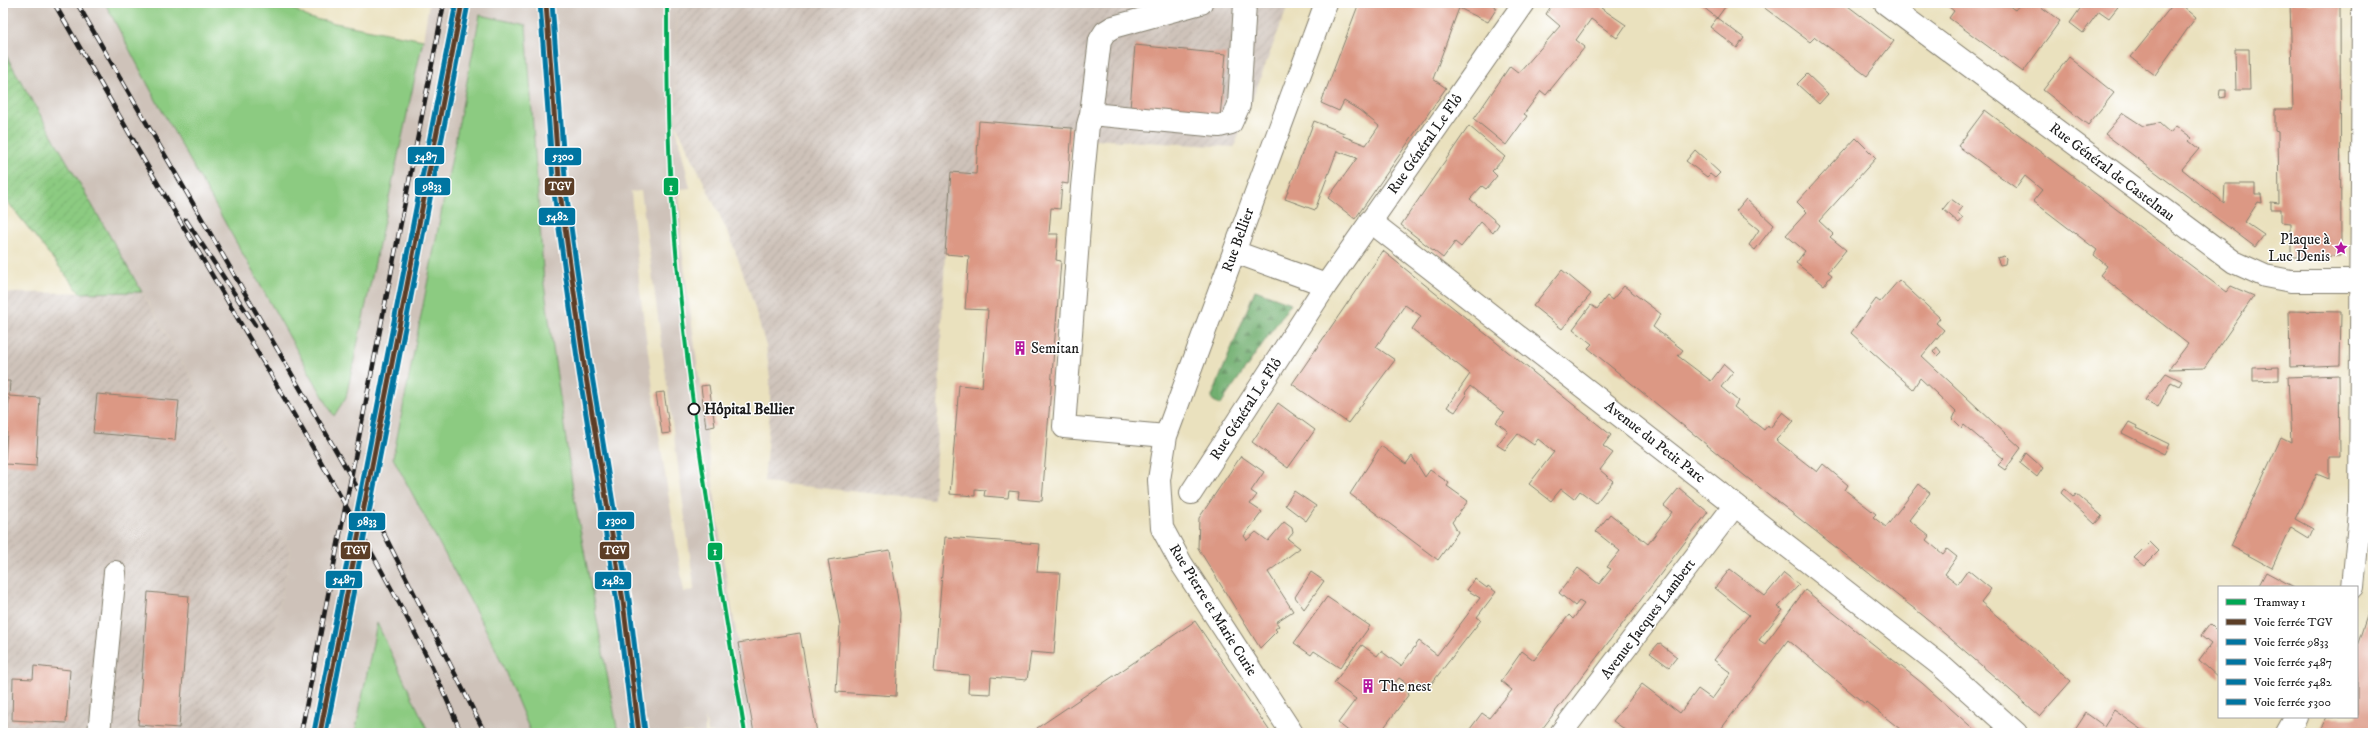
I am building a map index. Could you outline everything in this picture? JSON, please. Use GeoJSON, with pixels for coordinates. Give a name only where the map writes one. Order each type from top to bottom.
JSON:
{"type":"FeatureCollection","features":[{"type":"Feature","properties":{"kind":"street"},"geometry":{"type":"LineString","coordinates":[[1166,436],[1064,427],[1082,187],[1088,125],[1091,114],[1099,44],[1105,32],[1113,27],[1201,3]]}},
{"type":"Feature","properties":{"kind":"street"},"geometry":{"type":"LineString","coordinates":[[1091,114],[1219,126],[1232,123],[1239,105],[1245,3]]}},
{"type":"Feature","properties":{"kind":"street","name":"Rue Bellier"},"geometry":{"type":"LineString","coordinates":[[1158,480],[1166,436],[1326,3]]}},
{"type":"Feature","properties":{"kind":"street","name":"Rue Général Le Flô"},"geometry":{"type":"LineString","coordinates":[[1191,493],[1326,285],[1524,3]]}},
{"type":"Feature","properties":{"kind":"street","name":"Rue Général de Castelnau"},"geometry":{"type":"LineString","coordinates":[[1885,3],[2234,262],[2264,276],[2291,281],[2362,281]]}},
{"type":"Feature","properties":{"kind":"street"},"geometry":{"type":"LineString","coordinates":[[2353,586],[2360,512],[2367,395],[2362,281],[2368,149],[2363,3]]}},
{"type":"Feature","properties":{"kind":"street","name":"Avenue du Petit Parc"},"geometry":{"type":"LineString","coordinates":[[1370,221],[1939,664],[2016,733]]}},
{"type":"Feature","properties":{"kind":"street"},"geometry":{"type":"LineString","coordinates":[[1235,252],[1326,285]]}},
{"type":"Feature","properties":{"kind":"street","name":"Rue Pierre et Marie Curie"},"geometry":{"type":"LineString","coordinates":[[1158,480],[1162,528],[1181,563],[1292,733]]}},
{"type":"Feature","properties":{"kind":"street","name":"Avenue Jacques Lambert"},"geometry":{"type":"LineString","coordinates":[[1561,733],[1735,505]]}},
{"type":"Feature","properties":{"kind":"street"},"geometry":{"type":"LineString","coordinates":[[99,733],[115,572]]}},
{"type":"Feature","properties":{"kind":"street"},"geometry":{"type":"LineString","coordinates":[[2287,733],[2295,718]]}},
{"type":"Feature","properties":{"kind":"shaded area"},"geometry":{"type":"Polygon","coordinates":[[[3,3],[105,3],[156,100],[334,416],[346,397],[423,40],[429,3],[677,3],[675,122],[690,188],[679,189],[682,249],[723,558],[754,733],[708,733],[705,717],[705,733],[618,733],[574,497],[544,284],[526,25],[480,15],[393,458],[493,643],[531,733],[429,733],[377,623],[355,733],[253,733],[291,551],[3,50],[3,3]],[[641,191],[631,192],[640,291],[660,442],[684,592],[694,590],[641,191]]]}},
{"type":"Feature","properties":{"kind":"shaded area"},"geometry":{"type":"Polygon","coordinates":[[[677,3],[1289,3],[1234,147],[1071,138],[1072,127],[979,121],[976,174],[951,172],[945,254],[934,500],[764,482],[770,411],[770,379],[766,346],[750,292],[730,237],[675,122],[677,3]]]}},
{"type":"Feature","properties":{"kind":"shaded area"},"geometry":{"type":"Polygon","coordinates":[[[142,292],[291,551],[253,733],[3,733],[3,293],[142,292]]]}},
{"type":"Feature","properties":{"kind":"green space"},"geometry":{"type":"Polygon","coordinates":[[[105,3],[284,3],[309,18],[423,40],[346,397],[334,416],[156,100],[105,3]]]}},
{"type":"Feature","properties":{"kind":"green space"},"geometry":{"type":"Polygon","coordinates":[[[480,15],[526,25],[544,284],[574,497],[618,733],[531,733],[493,643],[393,458],[480,15]]]}},
{"type":"Feature","properties":{"kind":"green space"},"geometry":{"type":"Polygon","coordinates":[[[3,50],[142,292],[80,293],[3,196],[3,50]]]}},
{"type":"Feature","properties":{"kind":"green space"},"geometry":{"type":"Polygon","coordinates":[[[1255,290],[1291,303],[1220,405],[1211,399],[1255,290]]]}},
{"type":"Feature","properties":{"kind":"green space"},"geometry":{"type":"Polygon","coordinates":[[[377,623],[429,733],[355,733],[377,623]]]}},
{"type":"Feature","properties":{"kind":"building"},"geometry":{"type":"Polygon","coordinates":[[[933,3],[979,3],[978,8],[933,3]]]}},
{"type":"Feature","properties":{"kind":"building"},"geometry":{"type":"Polygon","coordinates":[[[1359,3],[1449,3],[1455,6],[1457,3],[1489,3],[1497,8],[1488,22],[1459,8],[1433,79],[1446,88],[1355,219],[1328,198],[1357,158],[1337,151],[1315,210],[1285,199],[1314,121],[1344,133],[1343,136],[1366,145],[1379,126],[1359,110],[1344,101],[1339,111],[1321,103],[1359,3]]]}},
{"type":"Feature","properties":{"kind":"building"},"geometry":{"type":"Polygon","coordinates":[[[1553,3],[1605,3],[1601,8],[1626,25],[1617,38],[1591,19],[1576,40],[1585,47],[1546,95],[1541,91],[1524,114],[1527,116],[1506,145],[1474,119],[1510,66],[1519,73],[1560,26],[1546,14],[1553,3]]]}},
{"type":"Feature","properties":{"kind":"building"},"geometry":{"type":"Polygon","coordinates":[[[1698,3],[1728,3],[1717,18],[1698,3]]]}},
{"type":"Feature","properties":{"kind":"building"},"geometry":{"type":"Polygon","coordinates":[[[1758,3],[1844,3],[1894,41],[1867,76],[1815,37],[1810,42],[1758,3]]]}},
{"type":"Feature","properties":{"kind":"building"},"geometry":{"type":"Polygon","coordinates":[[[1944,3],[2005,3],[2015,10],[2021,3],[2036,3],[2060,21],[2023,72],[1949,18],[1954,11],[1944,3]]]}},
{"type":"Feature","properties":{"kind":"building"},"geometry":{"type":"Polygon","coordinates":[[[2084,3],[2121,3],[2109,18],[2099,11],[2083,33],[2070,23],[2084,3]]]}},
{"type":"Feature","properties":{"kind":"building"},"geometry":{"type":"Polygon","coordinates":[[[2174,3],[2186,3],[2183,6],[2196,17],[2155,75],[2131,57],[2174,3]]]}},
{"type":"Feature","properties":{"kind":"building"},"geometry":{"type":"Polygon","coordinates":[[[2290,3],[2340,3],[2341,256],[2291,257],[2291,223],[2281,222],[2281,209],[2271,209],[2271,202],[2279,203],[2278,132],[2275,131],[2275,109],[2293,109],[2290,3]]]}},
{"type":"Feature","properties":{"kind":"building"},"geometry":{"type":"Polygon","coordinates":[[[1717,18],[1744,38],[1737,48],[1710,27],[1717,18]]]}},
{"type":"Feature","properties":{"kind":"building"},"geometry":{"type":"Polygon","coordinates":[[[1135,45],[1226,54],[1220,117],[1130,109],[1135,45]]]}},
{"type":"Feature","properties":{"kind":"building"},"geometry":{"type":"Polygon","coordinates":[[[2235,49],[2249,49],[2250,90],[2236,90],[2235,49]]]}},
{"type":"Feature","properties":{"kind":"building"},"geometry":{"type":"Polygon","coordinates":[[[2069,57],[2114,93],[2088,125],[2043,90],[2069,57]]]}},
{"type":"Feature","properties":{"kind":"building"},"geometry":{"type":"Polygon","coordinates":[[[1807,74],[1828,94],[1819,104],[1797,84],[1807,74]]]}},
{"type":"Feature","properties":{"kind":"building"},"geometry":{"type":"Polygon","coordinates":[[[2220,90],[2226,90],[2226,97],[2219,98],[2220,90]]]}},
{"type":"Feature","properties":{"kind":"building"},"geometry":{"type":"Polygon","coordinates":[[[1985,110],[2226,292],[2231,286],[2254,296],[2204,368],[2169,369],[2188,344],[2100,275],[2107,266],[2094,255],[2097,250],[2033,201],[2042,190],[2025,176],[2016,188],[1958,146],[1985,110]]]}},
{"type":"Feature","properties":{"kind":"building"},"geometry":{"type":"Polygon","coordinates":[[[2123,113],[2143,126],[2159,123],[2170,133],[2176,126],[2192,138],[2189,141],[2199,149],[2182,169],[2224,203],[2225,184],[2255,184],[2255,194],[2261,194],[2262,203],[2258,202],[2245,222],[2264,235],[2255,247],[2105,134],[2123,113]]]}},
{"type":"Feature","properties":{"kind":"building","name":"Semitan"},"geometry":{"type":"Polygon","coordinates":[[[979,121],[1072,128],[1068,184],[1062,183],[1060,209],[1051,208],[1049,234],[1058,234],[1056,260],[1061,261],[1042,501],[1018,499],[1019,492],[1009,491],[1008,498],[984,496],[985,490],[975,489],[975,496],[950,494],[959,385],[982,387],[988,310],[965,309],[969,256],[945,254],[951,172],[976,174],[979,121]]]}},
{"type":"Feature","properties":{"kind":"building"},"geometry":{"type":"Polygon","coordinates":[[[1469,126],[1505,157],[1492,171],[1497,176],[1486,189],[1482,186],[1470,199],[1499,224],[1493,233],[1481,222],[1461,247],[1455,242],[1443,258],[1401,225],[1469,126]]]}},
{"type":"Feature","properties":{"kind":"building"},"geometry":{"type":"Polygon","coordinates":[[[1856,138],[1876,158],[1819,221],[1833,234],[1830,237],[1846,250],[1828,272],[1832,275],[1824,285],[1796,263],[1805,251],[1786,235],[1807,212],[1797,202],[1856,138]]]}},
{"type":"Feature","properties":{"kind":"building"},"geometry":{"type":"Polygon","coordinates":[[[1695,150],[1720,173],[1715,178],[1710,174],[1707,177],[1686,161],[1695,150]]]}},
{"type":"Feature","properties":{"kind":"building"},"geometry":{"type":"Polygon","coordinates":[[[1746,199],[1774,225],[1755,250],[1749,245],[1759,230],[1736,211],[1746,199]]]}},
{"type":"Feature","properties":{"kind":"building"},"geometry":{"type":"Polygon","coordinates":[[[1951,199],[1962,207],[1957,213],[1963,218],[1959,223],[1943,209],[1951,199]]]}},
{"type":"Feature","properties":{"kind":"building"},"geometry":{"type":"Polygon","coordinates":[[[1383,251],[1611,435],[1603,446],[1613,453],[1600,470],[1613,481],[1596,503],[1580,491],[1574,499],[1561,489],[1551,501],[1529,484],[1554,452],[1538,439],[1534,445],[1518,434],[1505,450],[1497,445],[1508,431],[1496,422],[1504,413],[1470,386],[1465,393],[1467,395],[1455,412],[1447,407],[1470,374],[1412,329],[1421,316],[1405,305],[1376,347],[1395,360],[1348,423],[1292,384],[1383,251]]]}},
{"type":"Feature","properties":{"kind":"building"},"geometry":{"type":"Polygon","coordinates":[[[2004,256],[2006,258],[2005,264],[2000,265],[1997,258],[2004,256]]]}},
{"type":"Feature","properties":{"kind":"building"},"geometry":{"type":"Polygon","coordinates":[[[1562,270],[1591,294],[1562,329],[1533,306],[1562,270]]]}},
{"type":"Feature","properties":{"kind":"building"},"geometry":{"type":"Polygon","coordinates":[[[1899,280],[1940,318],[1936,323],[1944,330],[1922,356],[2021,448],[2005,470],[1998,465],[2004,459],[1964,425],[1962,428],[1953,419],[1956,412],[1920,378],[1913,389],[1851,333],[1876,299],[1880,302],[1899,280]]]}},
{"type":"Feature","properties":{"kind":"building"},"geometry":{"type":"Polygon","coordinates":[[[1624,286],[1661,314],[1653,327],[1683,350],[1678,356],[1711,381],[1724,364],[1733,372],[1721,387],[1738,401],[1734,407],[1764,430],[1768,425],[1770,428],[1783,412],[1794,421],[1776,440],[1817,472],[1823,464],[1848,485],[1845,490],[1876,514],[1873,517],[1886,527],[1919,484],[1930,493],[1909,520],[1929,536],[1926,540],[1943,554],[1947,549],[1957,557],[1945,574],[1958,584],[1968,570],[1991,589],[1981,602],[2071,681],[2040,716],[1930,621],[1745,476],[1588,348],[1592,344],[1573,329],[1591,305],[1597,309],[1607,296],[1612,300],[1624,286]]]}},
{"type":"Feature","properties":{"kind":"building"},"geometry":{"type":"Polygon","coordinates":[[[2289,311],[2341,312],[2340,365],[2290,367],[2289,311]]]}},
{"type":"Feature","properties":{"kind":"building"},"geometry":{"type":"Polygon","coordinates":[[[1937,347],[1941,352],[1937,356],[1933,352],[1937,347]]]}},
{"type":"Feature","properties":{"kind":"building"},"geometry":{"type":"Polygon","coordinates":[[[2279,367],[2279,380],[2253,381],[2253,368],[2279,367]]]}},
{"type":"Feature","properties":{"kind":"building"},"geometry":{"type":"Polygon","coordinates":[[[2166,373],[2182,381],[2179,386],[2171,382],[2158,407],[2145,400],[2166,373]]]}},
{"type":"Feature","properties":{"kind":"building"},"geometry":{"type":"Polygon","coordinates":[[[2339,375],[2340,457],[2329,457],[2329,479],[2317,474],[2295,519],[2313,529],[2309,538],[2291,527],[2272,568],[2231,546],[2281,438],[2291,443],[2288,377],[2339,375]]]}},
{"type":"Feature","properties":{"kind":"building"},"geometry":{"type":"Polygon","coordinates":[[[3,381],[10,381],[9,396],[40,398],[36,466],[5,464],[9,398],[3,398],[3,381]]]}},
{"type":"Feature","properties":{"kind":"building","name":"Hôpital Bellier"},"geometry":{"type":"Polygon","coordinates":[[[709,385],[715,426],[706,428],[701,386],[709,385]]]}},
{"type":"Feature","properties":{"kind":"building","name":"Hôpital Bellier"},"geometry":{"type":"Polygon","coordinates":[[[664,392],[670,433],[662,434],[656,393],[664,392]]]}},
{"type":"Feature","properties":{"kind":"building"},"geometry":{"type":"Polygon","coordinates":[[[97,394],[179,401],[175,440],[93,433],[97,394]]]}},
{"type":"Feature","properties":{"kind":"building"},"geometry":{"type":"Polygon","coordinates":[[[1278,403],[1315,430],[1288,468],[1252,442],[1278,403]]]}},
{"type":"Feature","properties":{"kind":"building"},"geometry":{"type":"Polygon","coordinates":[[[2129,422],[2137,426],[2136,428],[2169,444],[2164,454],[2122,433],[2129,422]]]}},
{"type":"Feature","properties":{"kind":"building"},"geometry":{"type":"Polygon","coordinates":[[[1381,446],[1406,464],[1412,456],[1425,477],[1430,470],[1449,483],[1447,486],[1468,501],[1452,522],[1458,532],[1438,560],[1350,494],[1381,446]]]}},
{"type":"Feature","properties":{"kind":"building"},"geometry":{"type":"Polygon","coordinates":[[[2026,453],[2043,468],[2037,477],[2020,463],[2026,453]]]}},
{"type":"Feature","properties":{"kind":"building"},"geometry":{"type":"Polygon","coordinates":[[[1241,456],[1264,472],[1251,491],[1257,495],[1250,504],[1262,512],[1244,536],[1247,540],[1256,532],[1268,541],[1284,522],[1292,528],[1293,533],[1288,539],[1300,548],[1268,572],[1293,611],[1276,622],[1279,626],[1275,629],[1277,631],[1260,648],[1198,548],[1199,518],[1241,456]]]}},
{"type":"Feature","properties":{"kind":"building"},"geometry":{"type":"Polygon","coordinates":[[[1679,488],[1708,512],[1539,733],[1467,733],[1482,713],[1489,718],[1512,690],[1501,681],[1522,651],[1534,660],[1569,615],[1573,619],[1584,604],[1579,601],[1575,606],[1559,593],[1578,568],[1599,584],[1611,569],[1607,567],[1620,551],[1596,532],[1610,514],[1648,544],[1672,512],[1664,506],[1679,488]]]}},
{"type":"Feature","properties":{"kind":"building"},"geometry":{"type":"Polygon","coordinates":[[[2064,488],[2074,497],[2076,494],[2102,516],[2095,524],[2061,493],[2064,488]]]}},
{"type":"Feature","properties":{"kind":"building"},"geometry":{"type":"Polygon","coordinates":[[[1294,491],[1316,506],[1306,521],[1285,505],[1294,491]]]}},
{"type":"Feature","properties":{"kind":"building"},"geometry":{"type":"Polygon","coordinates":[[[945,537],[1040,544],[1037,572],[1060,573],[1054,654],[1031,652],[1027,680],[991,677],[990,694],[968,693],[969,675],[934,672],[945,537]]]}},
{"type":"Feature","properties":{"kind":"building"},"geometry":{"type":"Polygon","coordinates":[[[2150,542],[2159,551],[2144,566],[2134,558],[2150,542]]]}},
{"type":"Feature","properties":{"kind":"building"},"geometry":{"type":"Polygon","coordinates":[[[890,550],[900,613],[896,696],[836,692],[840,625],[828,560],[890,550]]]}},
{"type":"Feature","properties":{"kind":"building"},"geometry":{"type":"Polygon","coordinates":[[[1730,569],[1765,596],[1784,573],[1799,585],[1778,607],[1783,610],[1759,640],[1765,644],[1805,590],[1922,683],[1978,733],[1905,733],[1866,702],[1865,704],[1788,640],[1718,733],[1630,733],[1613,721],[1642,684],[1680,713],[1698,689],[1712,699],[1731,673],[1714,660],[1749,615],[1715,588],[1730,569]]]}},
{"type":"Feature","properties":{"kind":"building"},"geometry":{"type":"Polygon","coordinates":[[[1311,572],[1324,581],[1304,609],[1295,597],[1311,572]]]}},
{"type":"Feature","properties":{"kind":"building"},"geometry":{"type":"Polygon","coordinates":[[[2266,572],[2292,586],[2259,586],[2266,572]]]}},
{"type":"Feature","properties":{"kind":"building","name":"The nest"},"geometry":{"type":"Polygon","coordinates":[[[1475,579],[1487,588],[1488,586],[1496,592],[1477,617],[1481,620],[1428,688],[1418,681],[1413,688],[1399,678],[1395,683],[1409,694],[1380,733],[1351,733],[1338,723],[1356,699],[1334,683],[1362,645],[1377,656],[1381,651],[1401,666],[1419,641],[1437,655],[1480,598],[1467,590],[1475,579]]]}},
{"type":"Feature","properties":{"kind":"building"},"geometry":{"type":"Polygon","coordinates":[[[148,592],[189,596],[179,728],[138,725],[148,592]]]}},
{"type":"Feature","properties":{"kind":"building"},"geometry":{"type":"Polygon","coordinates":[[[1327,597],[1370,626],[1340,668],[1314,651],[1311,655],[1294,643],[1327,597]]]}},
{"type":"Feature","properties":{"kind":"building"},"geometry":{"type":"Polygon","coordinates":[[[2373,598],[2373,733],[2318,733],[2326,718],[2358,718],[2358,643],[2373,598]]]}},
{"type":"Feature","properties":{"kind":"building"},"geometry":{"type":"Polygon","coordinates":[[[1195,621],[1271,733],[1041,733],[1037,728],[1195,621]]]}},
{"type":"Feature","properties":{"kind":"building"},"geometry":{"type":"Polygon","coordinates":[[[2210,624],[2218,632],[2218,677],[2199,660],[2211,644],[2201,636],[2210,624]]]}},
{"type":"Feature","properties":{"kind":"building"},"geometry":{"type":"Polygon","coordinates":[[[800,633],[817,733],[754,733],[738,643],[800,633]]]}},
{"type":"Feature","properties":{"kind":"building"},"geometry":{"type":"Polygon","coordinates":[[[1659,643],[1677,657],[1669,667],[1650,653],[1659,643]]]}},
{"type":"Feature","properties":{"kind":"building"},"geometry":{"type":"Polygon","coordinates":[[[34,666],[70,670],[66,723],[12,720],[13,678],[33,679],[34,666]]]}},
{"type":"Feature","properties":{"kind":"building"},"geometry":{"type":"Polygon","coordinates":[[[2114,710],[2147,733],[2073,733],[2086,713],[2104,726],[2114,710]]]}},
{"type":"Feature","properties":{"kind":"railway"},"geometry":{"type":"LineString","coordinates":[[54,3],[135,143]]}},
{"type":"Feature","properties":{"kind":"railway"},"geometry":{"type":"LineString","coordinates":[[77,3],[383,532],[485,733]]}},
{"type":"Feature","properties":{"kind":"railway"},"geometry":{"type":"LineString","coordinates":[[301,733],[444,3]]}},
{"type":"Feature","properties":{"kind":"railway"},"geometry":{"type":"LineString","coordinates":[[132,140],[268,369],[347,508],[422,647],[461,733]]}},
{"type":"Feature","properties":{"kind":"railway"},"geometry":{"type":"LineString","coordinates":[[186,220],[255,325]]}},
{"type":"Feature","properties":{"kind":"tram line","name":"1"},"geometry":{"type":"LineString","coordinates":[[667,3],[671,188],[683,325],[701,461],[745,733]]}},
{"type":"Feature","properties":{"kind":"rail line","name":"5487"},"geometry":{"type":"LineString","coordinates":[[314,732],[456,3]]}},
{"type":"Feature","properties":{"kind":"rail line","name":"TGV"},"geometry":{"type":"LineString","coordinates":[[320,733],[462,3]]}},
{"type":"Feature","properties":{"kind":"rail line","name":"5482"},"geometry":{"type":"LineString","coordinates":[[540,3],[554,193],[579,372],[617,602],[633,733]]}},
{"type":"Feature","properties":{"kind":"rail line","name":"TGV"},"geometry":{"type":"LineString","coordinates":[[546,3],[560,192],[585,371],[623,601],[639,733]]}},
{"type":"Feature","properties":{"kind":"rail line","name":"5300"},"geometry":{"type":"LineString","coordinates":[[552,3],[566,191],[591,370],[629,600],[645,732]]}},
{"type":"Feature","properties":{"kind":"rail line","name":"9833"},"geometry":{"type":"LineString","coordinates":[[326,733],[468,4]]}},
{"type":"Feature","properties":{"kind":"place","name":"Plaque à Luc Denis"},"geometry":{"type":"Point","coordinates":[2341,248]}},
{"type":"Feature","properties":{"kind":"place","name":"Semitan"},"geometry":{"type":"Point","coordinates":[1020,348]}},
{"type":"Feature","properties":{"kind":"place","name":"Hôpital Bellier"},"geometry":{"type":"Point","coordinates":[694,409]}},
{"type":"Feature","properties":{"kind":"place","name":"The nest"},"geometry":{"type":"Point","coordinates":[1368,686]}}]}
